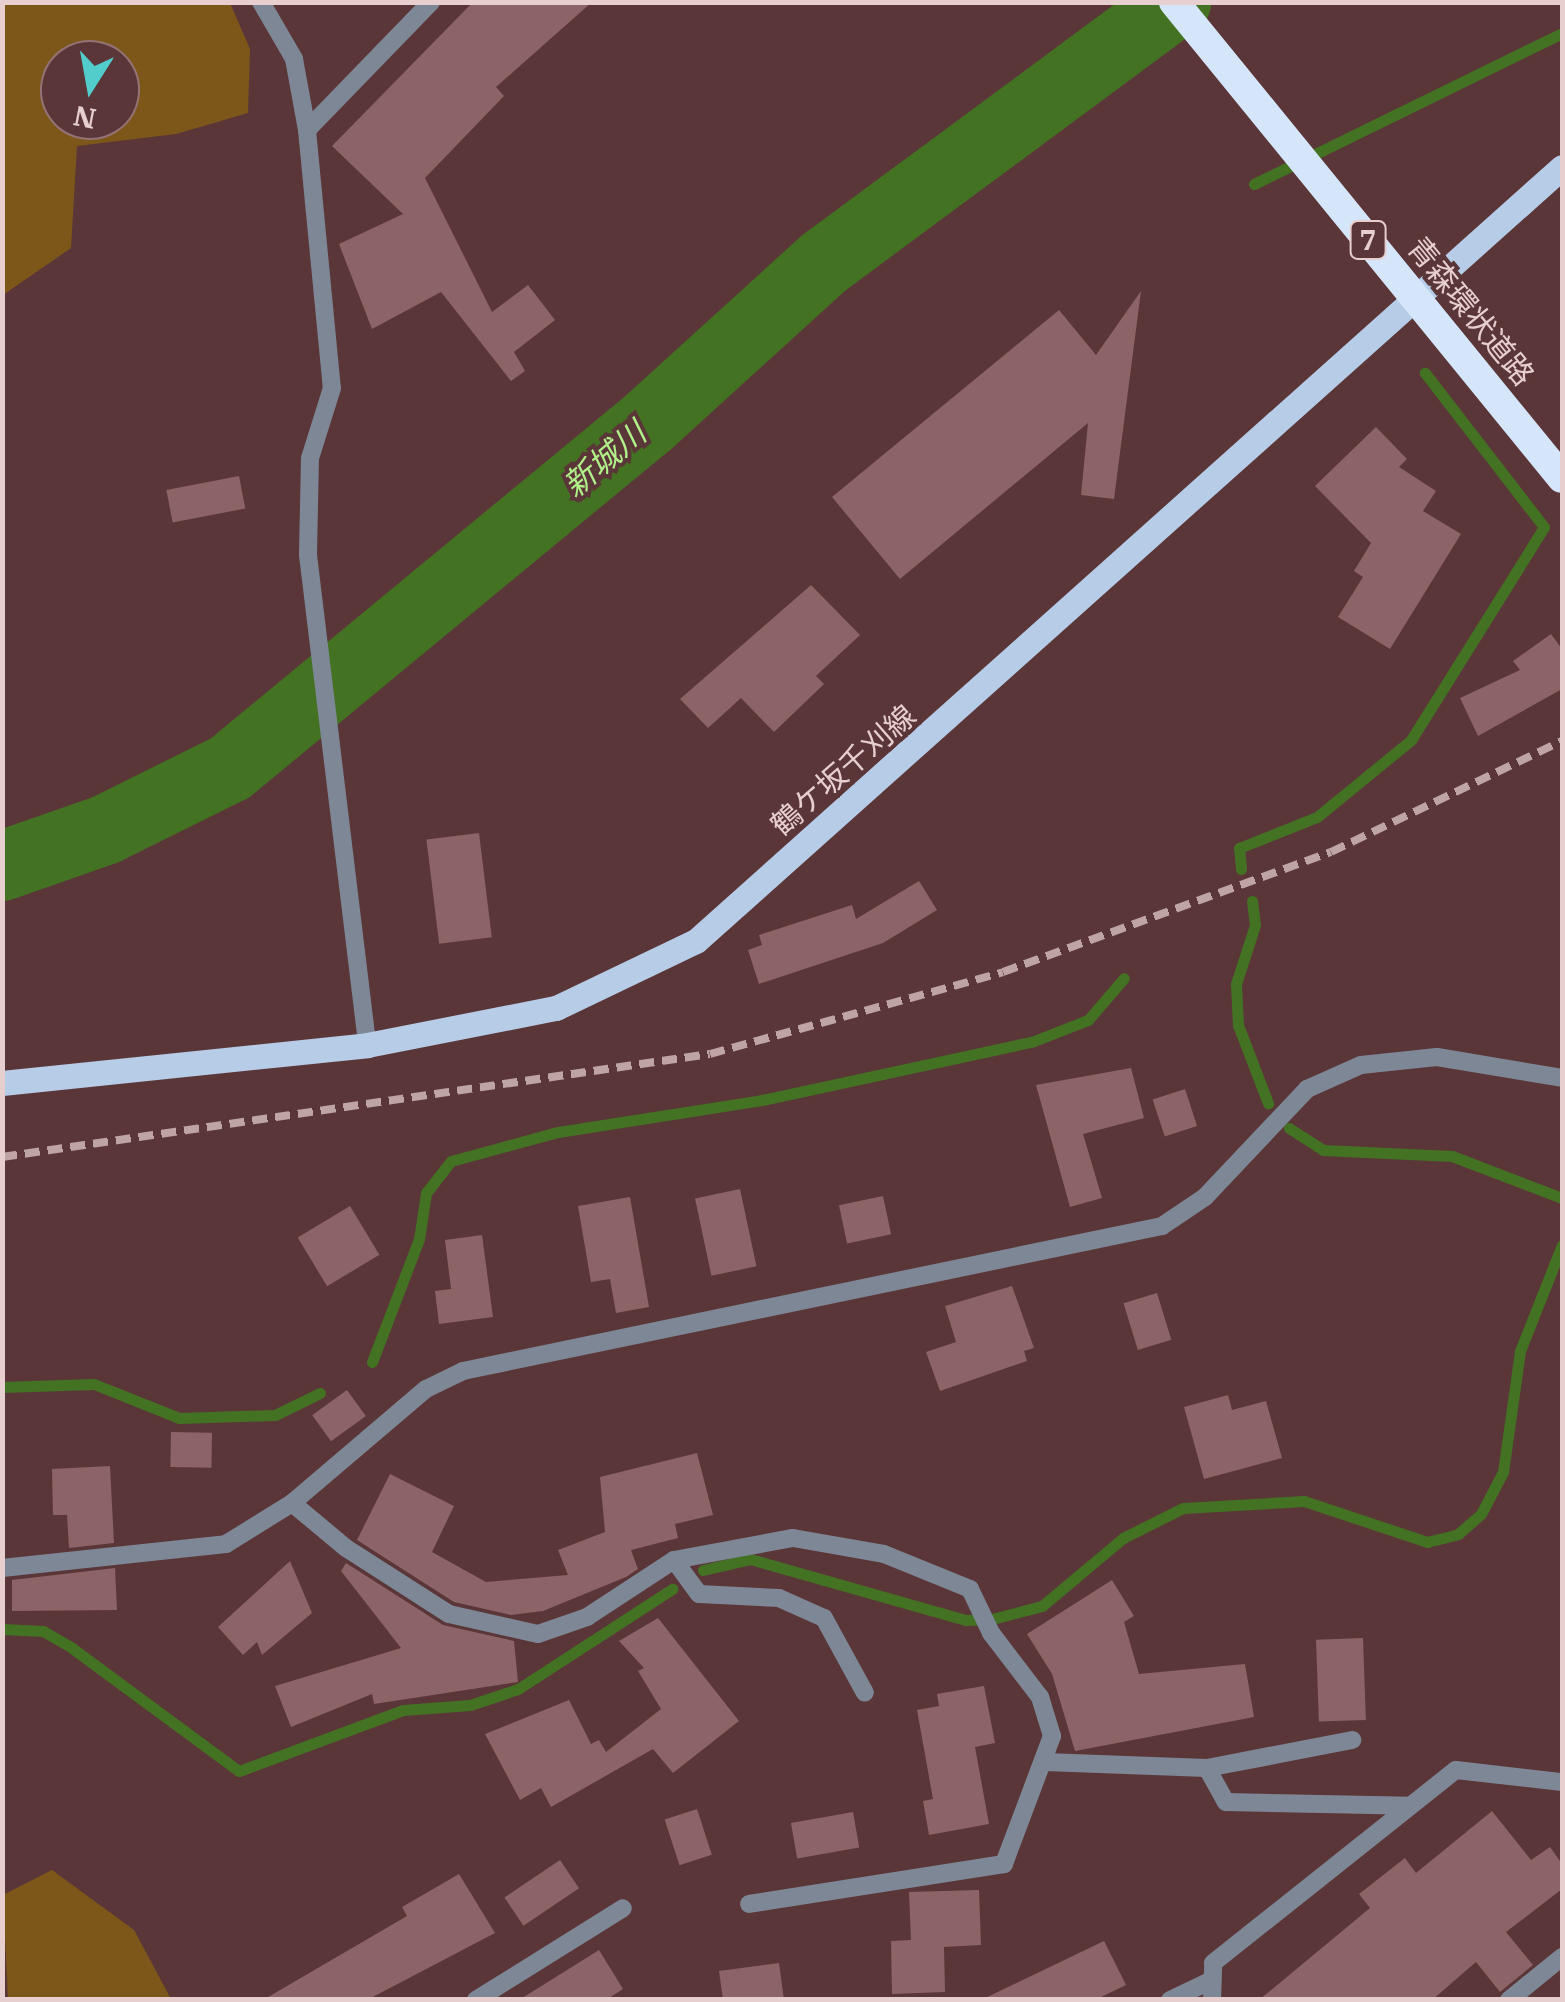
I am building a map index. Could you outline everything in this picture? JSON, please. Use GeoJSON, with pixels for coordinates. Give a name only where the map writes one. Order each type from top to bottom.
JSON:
{"type":"FeatureCollection","features":[{"type":"Feature","properties":{"kind":"highway","name":"青森環状道路"},"geometry":{"type":"LineString","coordinates":[[1174,2],[1562,478]]}},
{"type":"Feature","properties":{"kind":"main road","name":"鶴ケ坂千刈線"},"geometry":{"type":"LineString","coordinates":[[2,1084],[368,1045],[556,1008],[696,941],[1562,166]]}},
{"type":"Feature","properties":{"kind":"street"},"geometry":{"type":"LineString","coordinates":[[262,2],[294,59],[307,130],[332,388],[310,458],[308,555],[368,1045]]}},
{"type":"Feature","properties":{"kind":"street"},"geometry":{"type":"LineString","coordinates":[[307,130],[430,2]]}},
{"type":"Feature","properties":{"kind":"street"},"geometry":{"type":"LineString","coordinates":[[2,1568],[226,1544],[292,1503],[426,1390],[463,1371],[1162,1226],[1205,1198],[1307,1089],[1362,1065],[1437,1057],[1562,1078]]}},
{"type":"Feature","properties":{"kind":"street"},"geometry":{"type":"LineString","coordinates":[[292,1503],[346,1548],[449,1614],[538,1634],[587,1617],[674,1560],[793,1538],[884,1554],[974,1597],[991,1633],[1040,1697],[1052,1736],[1046,1762],[1004,1864],[749,1904]]}},
{"type":"Feature","properties":{"kind":"street"},"geometry":{"type":"LineString","coordinates":[[674,1560],[700,1594],[779,1598],[824,1618],[864,1693]]}},
{"type":"Feature","properties":{"kind":"street"},"geometry":{"type":"LineString","coordinates":[[1046,1762],[1207,1768],[1352,1740]]}},
{"type":"Feature","properties":{"kind":"street"},"geometry":{"type":"LineString","coordinates":[[1207,1768],[1226,1802],[1410,1806]]}},
{"type":"Feature","properties":{"kind":"street"},"geometry":{"type":"LineString","coordinates":[[1212,2000],[1212,1963],[1456,1770],[1562,1782]]}},
{"type":"Feature","properties":{"kind":"street"},"geometry":{"type":"LineString","coordinates":[[488,1997],[622,1908]]}},
{"type":"Feature","properties":{"kind":"street"},"geometry":{"type":"LineString","coordinates":[[1509,2000],[1562,1957]]}},
{"type":"Feature","properties":{"kind":"street"},"geometry":{"type":"LineString","coordinates":[[1170,2000],[1212,1980]]}},
{"type":"Feature","properties":{"kind":"shaded area"},"geometry":{"type":"Polygon","coordinates":[[[3,2],[230,3],[250,49],[248,113],[176,134],[140,138],[140,40],[40,40],[40,140],[126,140],[77,146],[71,248],[3,295],[3,2]]]}},
{"type":"Feature","properties":{"kind":"shaded area"},"geometry":{"type":"Polygon","coordinates":[[[52,1870],[134,1930],[171,1999],[8,1999],[3,1895],[52,1870]]]}},
{"type":"Feature","properties":{"kind":"building"},"geometry":{"type":"Polygon","coordinates":[[[473,2],[592,2],[496,87],[504,96],[425,178],[492,312],[528,285],[555,320],[514,352],[525,371],[511,381],[441,292],[372,329],[339,244],[403,214],[332,146],[473,2]]]}},
{"type":"Feature","properties":{"kind":"building"},"geometry":{"type":"Polygon","coordinates":[[[1141,291],[1114,499],[1081,495],[1088,423],[900,579],[832,497],[1059,310],[1096,355],[1141,291]]]}},
{"type":"Feature","properties":{"kind":"building"},"geometry":{"type":"Polygon","coordinates":[[[1376,427],[1407,459],[1399,467],[1436,491],[1423,511],[1461,534],[1390,649],[1338,617],[1363,577],[1354,571],[1371,543],[1315,486],[1376,427]]]}},
{"type":"Feature","properties":{"kind":"building"},"geometry":{"type":"Polygon","coordinates":[[[239,476],[245,508],[173,523],[166,490],[239,476]]]}},
{"type":"Feature","properties":{"kind":"building"},"geometry":{"type":"Polygon","coordinates":[[[811,585],[860,635],[816,676],[824,684],[774,732],[741,698],[708,728],[680,699],[811,585]]]}},
{"type":"Feature","properties":{"kind":"building"},"geometry":{"type":"Polygon","coordinates":[[[1551,634],[1562,649],[1562,689],[1478,736],[1460,698],[1520,670],[1513,661],[1551,634]]]}},
{"type":"Feature","properties":{"kind":"building"},"geometry":{"type":"Polygon","coordinates":[[[479,833],[492,937],[439,944],[426,839],[479,833]]]}},
{"type":"Feature","properties":{"kind":"building"},"geometry":{"type":"Polygon","coordinates":[[[919,881],[937,910],[883,943],[759,984],[748,950],[762,945],[759,935],[852,905],[856,919],[919,881]]]}},
{"type":"Feature","properties":{"kind":"building"},"geometry":{"type":"Polygon","coordinates":[[[1131,1068],[1144,1118],[1083,1134],[1102,1198],[1070,1207],[1036,1085],[1131,1068]]]}},
{"type":"Feature","properties":{"kind":"building"},"geometry":{"type":"Polygon","coordinates":[[[1185,1089],[1197,1126],[1165,1137],[1153,1100],[1185,1089]]]}},
{"type":"Feature","properties":{"kind":"building"},"geometry":{"type":"Polygon","coordinates":[[[740,1189],[756,1266],[711,1276],[695,1199],[740,1189]]]}},
{"type":"Feature","properties":{"kind":"building"},"geometry":{"type":"Polygon","coordinates":[[[883,1196],[891,1234],[847,1244],[839,1205],[883,1196]]]}},
{"type":"Feature","properties":{"kind":"building"},"geometry":{"type":"Polygon","coordinates":[[[630,1197],[649,1307],[616,1313],[610,1279],[591,1282],[578,1206],[630,1197]]]}},
{"type":"Feature","properties":{"kind":"building"},"geometry":{"type":"Polygon","coordinates":[[[350,1206],[379,1255],[327,1286],[298,1237],[350,1206]]]}},
{"type":"Feature","properties":{"kind":"building"},"geometry":{"type":"Polygon","coordinates":[[[482,1235],[493,1317],[439,1324],[435,1291],[451,1289],[445,1240],[482,1235]]]}},
{"type":"Feature","properties":{"kind":"building"},"geometry":{"type":"Polygon","coordinates":[[[1012,1286],[1034,1348],[1024,1351],[1027,1361],[940,1391],[926,1352],[956,1342],[945,1306],[1012,1286]]]}},
{"type":"Feature","properties":{"kind":"building"},"geometry":{"type":"Polygon","coordinates":[[[1157,1293],[1171,1340],[1138,1350],[1124,1303],[1157,1293]]]}},
{"type":"Feature","properties":{"kind":"building"},"geometry":{"type":"Polygon","coordinates":[[[347,1390],[366,1416],[331,1441],[312,1415],[347,1390]]]}},
{"type":"Feature","properties":{"kind":"building"},"geometry":{"type":"Polygon","coordinates":[[[1228,1395],[1232,1410],[1266,1401],[1282,1458],[1204,1479],[1184,1407],[1228,1395]]]}},
{"type":"Feature","properties":{"kind":"building"},"geometry":{"type":"Polygon","coordinates":[[[171,1432],[212,1433],[211,1468],[170,1467],[171,1432]]]}},
{"type":"Feature","properties":{"kind":"building"},"geometry":{"type":"Polygon","coordinates":[[[697,1453],[713,1515],[675,1524],[678,1538],[631,1550],[638,1569],[626,1577],[543,1611],[511,1615],[454,1602],[357,1540],[390,1474],[454,1506],[432,1552],[486,1582],[568,1575],[558,1550],[605,1532],[600,1477],[697,1453]]]}},
{"type":"Feature","properties":{"kind":"building"},"geometry":{"type":"Polygon","coordinates":[[[110,1466],[114,1543],[69,1548],[67,1515],[53,1515],[52,1469],[110,1466]]]}},
{"type":"Feature","properties":{"kind":"building"},"geometry":{"type":"Polygon","coordinates":[[[290,1561],[312,1613],[262,1655],[257,1642],[243,1655],[218,1627],[290,1561]]]}},
{"type":"Feature","properties":{"kind":"building"},"geometry":{"type":"Polygon","coordinates":[[[346,1563],[443,1625],[514,1641],[518,1682],[374,1704],[372,1694],[291,1727],[275,1686],[401,1648],[341,1571],[346,1563]]]}},
{"type":"Feature","properties":{"kind":"building"},"geometry":{"type":"Polygon","coordinates":[[[115,1568],[117,1610],[12,1611],[12,1580],[115,1568]]]}},
{"type":"Feature","properties":{"kind":"building"},"geometry":{"type":"Polygon","coordinates":[[[1112,1580],[1134,1616],[1124,1622],[1139,1674],[1245,1664],[1254,1717],[1075,1751],[1052,1674],[1027,1634],[1112,1580]]]}},
{"type":"Feature","properties":{"kind":"building"},"geometry":{"type":"Polygon","coordinates":[[[658,1618],[739,1721],[673,1773],[653,1749],[551,1807],[541,1788],[520,1800],[485,1734],[569,1700],[591,1744],[599,1740],[606,1752],[661,1709],[638,1671],[644,1668],[619,1641],[658,1618]]]}},
{"type":"Feature","properties":{"kind":"building"},"geometry":{"type":"Polygon","coordinates":[[[1363,1638],[1366,1720],[1319,1722],[1316,1640],[1363,1638]]]}},
{"type":"Feature","properties":{"kind":"building"},"geometry":{"type":"Polygon","coordinates":[[[984,1686],[995,1743],[975,1747],[989,1824],[929,1835],[923,1801],[933,1799],[917,1710],[939,1706],[937,1694],[984,1686]]]}},
{"type":"Feature","properties":{"kind":"building"},"geometry":{"type":"Polygon","coordinates":[[[697,1809],[712,1855],[679,1865],[665,1820],[697,1809]]]}},
{"type":"Feature","properties":{"kind":"building"},"geometry":{"type":"Polygon","coordinates":[[[1492,1811],[1531,1860],[1550,1847],[1562,1864],[1562,1889],[1506,1932],[1533,1965],[1500,1992],[1476,1962],[1432,2000],[1259,2000],[1370,1908],[1359,1894],[1405,1858],[1416,1873],[1492,1811]]]}},
{"type":"Feature","properties":{"kind":"building"},"geometry":{"type":"Polygon","coordinates":[[[853,1812],[859,1847],[797,1858],[791,1823],[853,1812]]]}},
{"type":"Feature","properties":{"kind":"building"},"geometry":{"type":"Polygon","coordinates":[[[560,1860],[579,1888],[523,1926],[504,1897],[560,1860]]]}},
{"type":"Feature","properties":{"kind":"building"},"geometry":{"type":"Polygon","coordinates":[[[459,1874],[495,1933],[367,2000],[263,2000],[407,1916],[402,1907],[459,1874]]]}},
{"type":"Feature","properties":{"kind":"building"},"geometry":{"type":"Polygon","coordinates":[[[979,1890],[981,1945],[944,1947],[945,1992],[892,1994],[891,1941],[911,1940],[909,1892],[979,1890]]]}},
{"type":"Feature","properties":{"kind":"building"},"geometry":{"type":"Polygon","coordinates":[[[1104,1941],[1126,1985],[1095,2000],[981,2000],[1104,1941]]]}},
{"type":"Feature","properties":{"kind":"building"},"geometry":{"type":"Polygon","coordinates":[[[599,1950],[623,1989],[606,2000],[519,2000],[599,1950]]]}},
{"type":"Feature","properties":{"kind":"building"},"geometry":{"type":"Polygon","coordinates":[[[779,1963],[784,2000],[723,2000],[719,1971],[779,1963]]]}},
{"type":"Feature","properties":{"kind":"waterway","name":"新城川"},"geometry":{"type":"LineString","coordinates":[[2,866],[105,830],[230,768],[650,421],[825,262],[1176,2]]}},
{"type":"Feature","properties":{"kind":"waterway"},"geometry":{"type":"LineString","coordinates":[[1254,184],[1562,33]]}},
{"type":"Feature","properties":{"kind":"waterway"},"geometry":{"type":"LineString","coordinates":[[1241,869],[1239,848],[1317,817],[1411,740],[1544,527],[1425,373]]}},
{"type":"Feature","properties":{"kind":"waterway"},"geometry":{"type":"LineString","coordinates":[[1252,901],[1255,925],[1236,984],[1238,1025],[1268,1103]]}},
{"type":"Feature","properties":{"kind":"waterway"},"geometry":{"type":"LineString","coordinates":[[372,1362],[419,1239],[426,1193],[451,1161],[558,1132],[762,1100],[1034,1041],[1088,1020],[1124,978]]}},
{"type":"Feature","properties":{"kind":"waterway"},"geometry":{"type":"LineString","coordinates":[[1289,1128],[1323,1150],[1452,1156],[1562,1198]]}},
{"type":"Feature","properties":{"kind":"waterway"},"geometry":{"type":"LineString","coordinates":[[703,1570],[750,1559],[966,1620],[992,1619],[1042,1606],[1123,1538],[1183,1508],[1304,1501],[1427,1542],[1458,1534],[1481,1514],[1503,1472],[1520,1351],[1562,1245]]}},
{"type":"Feature","properties":{"kind":"waterway"},"geometry":{"type":"LineString","coordinates":[[2,1387],[94,1384],[179,1418],[275,1415],[320,1393]]}},
{"type":"Feature","properties":{"kind":"waterway"},"geometry":{"type":"LineString","coordinates":[[2,1629],[43,1631],[72,1648],[239,1771],[403,1710],[470,1705],[518,1689],[672,1589]]}},
{"type":"Feature","properties":{"kind":"railway"},"geometry":{"type":"LineString","coordinates":[[2,1157],[710,1054],[1003,972],[1331,852],[1562,741]]}}]}
